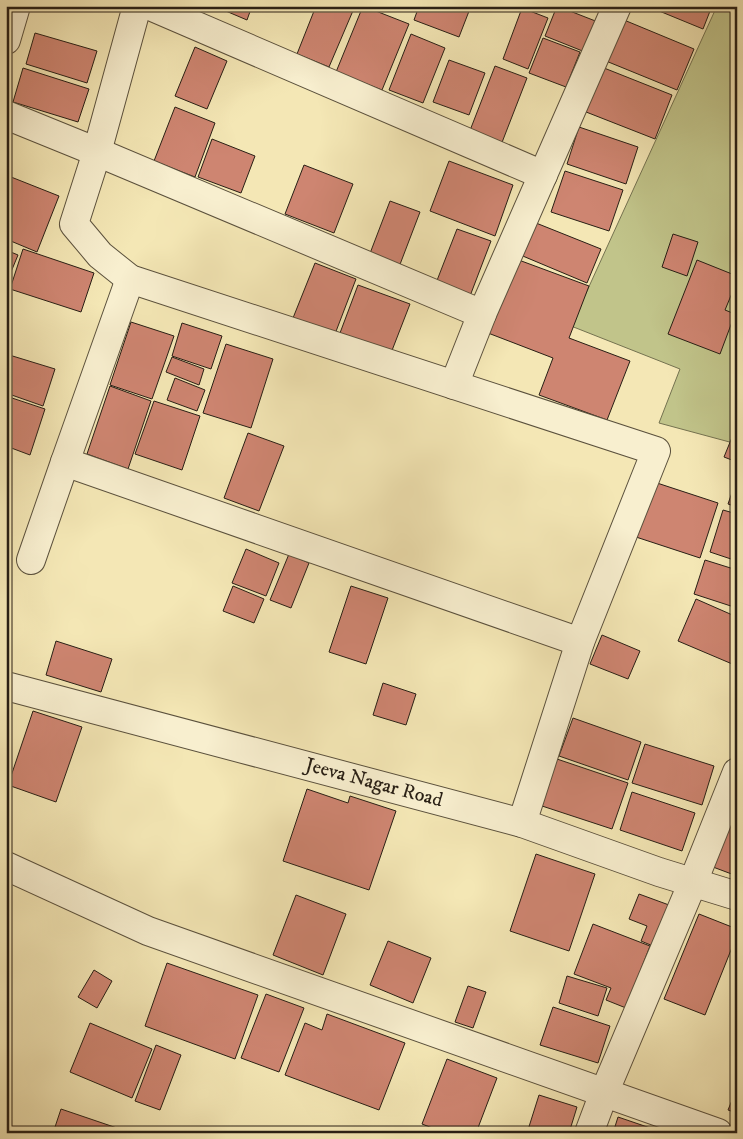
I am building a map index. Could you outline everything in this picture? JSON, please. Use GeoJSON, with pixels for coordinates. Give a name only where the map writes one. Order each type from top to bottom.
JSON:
{"type":"FeatureCollection","features":[{"type":"Feature","properties":{"kind":"street"},"geometry":{"type":"LineString","coordinates":[[6,40],[16,6]]}},
{"type":"Feature","properties":{"kind":"street"},"geometry":{"type":"LineString","coordinates":[[137,6],[97,152],[74,224],[100,255],[130,279],[656,451],[580,642],[522,822]]}},
{"type":"Feature","properties":{"kind":"street"},"geometry":{"type":"LineString","coordinates":[[150,6],[543,175]]}},
{"type":"Feature","properties":{"kind":"street"},"geometry":{"type":"LineString","coordinates":[[454,385],[482,314],[617,6]]}},
{"type":"Feature","properties":{"kind":"street"},"geometry":{"type":"LineString","coordinates":[[6,115],[482,314]]}},
{"type":"Feature","properties":{"kind":"street"},"geometry":{"type":"LineString","coordinates":[[32,560],[130,279]]}},
{"type":"Feature","properties":{"kind":"street"},"geometry":{"type":"LineString","coordinates":[[65,462],[580,642]]}},
{"type":"Feature","properties":{"kind":"street","name":"Jeeva Nagar Road"},"geometry":{"type":"LineString","coordinates":[[6,686],[522,822],[659,872],[737,896]]}},
{"type":"Feature","properties":{"kind":"street"},"geometry":{"type":"LineString","coordinates":[[589,1133],[737,772]]}},
{"type":"Feature","properties":{"kind":"street"},"geometry":{"type":"LineString","coordinates":[[6,866],[148,931],[718,1133]]}},
{"type":"Feature","properties":{"kind":"green space"},"geometry":{"type":"Polygon","coordinates":[[[717,6],[737,6],[737,444],[659,423],[680,369],[571,326],[717,6]]]}},
{"type":"Feature","properties":{"kind":"building"},"geometry":{"type":"Polygon","coordinates":[[[214,6],[252,6],[247,20],[214,6]]]}},
{"type":"Feature","properties":{"kind":"building"},"geometry":{"type":"Polygon","coordinates":[[[316,6],[355,6],[329,67],[297,54],[316,6]]]}},
{"type":"Feature","properties":{"kind":"building"},"geometry":{"type":"Polygon","coordinates":[[[363,6],[409,24],[382,90],[336,72],[363,6]]]}},
{"type":"Feature","properties":{"kind":"building"},"geometry":{"type":"Polygon","coordinates":[[[419,6],[471,6],[459,37],[414,20],[419,6]]]}},
{"type":"Feature","properties":{"kind":"building"},"geometry":{"type":"Polygon","coordinates":[[[557,6],[598,22],[585,52],[545,36],[557,6]]]}},
{"type":"Feature","properties":{"kind":"building"},"geometry":{"type":"Polygon","coordinates":[[[647,6],[712,6],[703,29],[647,6]]]}},
{"type":"Feature","properties":{"kind":"building"},"geometry":{"type":"Polygon","coordinates":[[[522,8],[548,18],[528,69],[503,59],[522,8]]]}},
{"type":"Feature","properties":{"kind":"building"},"geometry":{"type":"Polygon","coordinates":[[[624,20],[694,49],[677,90],[606,61],[624,20]]]}},
{"type":"Feature","properties":{"kind":"building"},"geometry":{"type":"Polygon","coordinates":[[[35,33],[97,51],[87,83],[26,64],[35,33]]]}},
{"type":"Feature","properties":{"kind":"building"},"geometry":{"type":"Polygon","coordinates":[[[411,34],[445,48],[423,103],[389,90],[411,34]]]}},
{"type":"Feature","properties":{"kind":"building"},"geometry":{"type":"Polygon","coordinates":[[[543,38],[580,52],[566,87],[529,73],[543,38]]]}},
{"type":"Feature","properties":{"kind":"building"},"geometry":{"type":"Polygon","coordinates":[[[195,47],[227,61],[207,109],[175,96],[195,47]]]}},
{"type":"Feature","properties":{"kind":"building"},"geometry":{"type":"Polygon","coordinates":[[[449,60],[485,73],[469,115],[433,102],[449,60]]]}},
{"type":"Feature","properties":{"kind":"building"},"geometry":{"type":"Polygon","coordinates":[[[495,66],[527,78],[501,145],[469,133],[495,66]]]}},
{"type":"Feature","properties":{"kind":"building"},"geometry":{"type":"Polygon","coordinates":[[[599,66],[672,95],[655,139],[581,110],[599,66]]]}},
{"type":"Feature","properties":{"kind":"building"},"geometry":{"type":"Polygon","coordinates":[[[23,68],[89,89],[78,122],[13,102],[23,68]]]}},
{"type":"Feature","properties":{"kind":"building"},"geometry":{"type":"Polygon","coordinates":[[[175,107],[215,123],[195,177],[154,161],[175,107]]]}},
{"type":"Feature","properties":{"kind":"building"},"geometry":{"type":"Polygon","coordinates":[[[579,127],[638,147],[626,184],[567,164],[579,127]]]}},
{"type":"Feature","properties":{"kind":"building"},"geometry":{"type":"Polygon","coordinates":[[[212,139],[255,156],[241,193],[198,177],[212,139]]]}},
{"type":"Feature","properties":{"kind":"building"},"geometry":{"type":"Polygon","coordinates":[[[449,161],[513,185],[495,236],[430,211],[449,161]]]}},
{"type":"Feature","properties":{"kind":"building"},"geometry":{"type":"Polygon","coordinates":[[[304,165],[353,184],[334,233],[285,214],[304,165]]]}},
{"type":"Feature","properties":{"kind":"building"},"geometry":{"type":"Polygon","coordinates":[[[565,171],[623,190],[609,231],[551,212],[565,171]]]}},
{"type":"Feature","properties":{"kind":"building"},"geometry":{"type":"Polygon","coordinates":[[[6,175],[59,196],[37,252],[6,239],[6,175]]]}},
{"type":"Feature","properties":{"kind":"building"},"geometry":{"type":"Polygon","coordinates":[[[390,201],[420,212],[399,267],[369,256],[390,201]]]}},
{"type":"Feature","properties":{"kind":"building"},"geometry":{"type":"Polygon","coordinates":[[[531,221],[601,249],[587,283],[518,254],[531,221]]]}},
{"type":"Feature","properties":{"kind":"building"},"geometry":{"type":"Polygon","coordinates":[[[457,229],[491,241],[470,296],[436,283],[457,229]]]}},
{"type":"Feature","properties":{"kind":"building"},"geometry":{"type":"Polygon","coordinates":[[[673,234],[698,242],[687,276],[662,267],[673,234]]]}},
{"type":"Feature","properties":{"kind":"building"},"geometry":{"type":"Polygon","coordinates":[[[23,249],[94,273],[81,312],[10,289],[23,249]]]}},
{"type":"Feature","properties":{"kind":"building"},"geometry":{"type":"Polygon","coordinates":[[[6,250],[18,255],[6,284],[6,250]]]}},
{"type":"Feature","properties":{"kind":"building"},"geometry":{"type":"Polygon","coordinates":[[[516,259],[589,286],[569,338],[630,361],[607,420],[539,395],[553,358],[488,333],[516,259]]]}},
{"type":"Feature","properties":{"kind":"building"},"geometry":{"type":"Polygon","coordinates":[[[697,260],[737,276],[737,281],[725,310],[735,314],[720,354],[668,334],[697,260]]]}},
{"type":"Feature","properties":{"kind":"building"},"geometry":{"type":"Polygon","coordinates":[[[315,263],[356,279],[335,334],[293,318],[315,263]]]}},
{"type":"Feature","properties":{"kind":"building"},"geometry":{"type":"Polygon","coordinates":[[[358,285],[410,304],[391,353],[340,333],[358,285]]]}},
{"type":"Feature","properties":{"kind":"building"},"geometry":{"type":"Polygon","coordinates":[[[131,322],[174,336],[152,399],[110,385],[131,322]]]}},
{"type":"Feature","properties":{"kind":"building"},"geometry":{"type":"Polygon","coordinates":[[[182,323],[222,336],[211,369],[172,356],[182,323]]]}},
{"type":"Feature","properties":{"kind":"building"},"geometry":{"type":"Polygon","coordinates":[[[226,344],[273,359],[251,428],[203,413],[226,344]]]}},
{"type":"Feature","properties":{"kind":"building"},"geometry":{"type":"Polygon","coordinates":[[[6,354],[55,369],[43,406],[6,393],[6,354]]]}},
{"type":"Feature","properties":{"kind":"building"},"geometry":{"type":"Polygon","coordinates":[[[172,357],[204,369],[199,385],[166,372],[172,357]]]}},
{"type":"Feature","properties":{"kind":"building"},"geometry":{"type":"Polygon","coordinates":[[[175,378],[205,390],[197,411],[167,400],[175,378]]]}},
{"type":"Feature","properties":{"kind":"building"},"geometry":{"type":"Polygon","coordinates":[[[110,386],[151,401],[128,469],[87,454],[110,386]]]}},
{"type":"Feature","properties":{"kind":"building"},"geometry":{"type":"Polygon","coordinates":[[[6,396],[45,409],[30,455],[6,446],[6,396]]]}},
{"type":"Feature","properties":{"kind":"building"},"geometry":{"type":"Polygon","coordinates":[[[154,401],[200,416],[182,470],[135,454],[154,401]]]}},
{"type":"Feature","properties":{"kind":"building"},"geometry":{"type":"Polygon","coordinates":[[[737,425],[737,462],[724,457],[737,425]]]}},
{"type":"Feature","properties":{"kind":"building"},"geometry":{"type":"Polygon","coordinates":[[[248,433],[284,446],[259,511],[224,498],[248,433]]]}},
{"type":"Feature","properties":{"kind":"building"},"geometry":{"type":"Polygon","coordinates":[[[737,478],[737,507],[728,504],[737,478]]]}},
{"type":"Feature","properties":{"kind":"building"},"geometry":{"type":"Polygon","coordinates":[[[654,482],[718,503],[700,558],[636,537],[654,482]]]}},
{"type":"Feature","properties":{"kind":"building"},"geometry":{"type":"Polygon","coordinates":[[[723,510],[737,514],[737,561],[710,552],[723,510]]]}},
{"type":"Feature","properties":{"kind":"building"},"geometry":{"type":"Polygon","coordinates":[[[246,549],[279,563],[266,596],[232,583],[246,549]]]}},
{"type":"Feature","properties":{"kind":"building"},"geometry":{"type":"Polygon","coordinates":[[[289,554],[309,563],[291,608],[270,600],[289,554]]]}},
{"type":"Feature","properties":{"kind":"building"},"geometry":{"type":"Polygon","coordinates":[[[705,560],[737,570],[737,608],[694,594],[705,560]]]}},
{"type":"Feature","properties":{"kind":"building"},"geometry":{"type":"Polygon","coordinates":[[[233,586],[264,599],[254,623],[223,611],[233,586]]]}},
{"type":"Feature","properties":{"kind":"building"},"geometry":{"type":"Polygon","coordinates":[[[351,586],[388,598],[366,664],[329,652],[351,586]]]}},
{"type":"Feature","properties":{"kind":"building"},"geometry":{"type":"Polygon","coordinates":[[[696,599],[737,617],[737,666],[678,641],[696,599]]]}},
{"type":"Feature","properties":{"kind":"building"},"geometry":{"type":"Polygon","coordinates":[[[602,635],[640,651],[628,679],[590,664],[602,635]]]}},
{"type":"Feature","properties":{"kind":"building"},"geometry":{"type":"Polygon","coordinates":[[[56,641],[112,659],[101,692],[46,675],[56,641]]]}},
{"type":"Feature","properties":{"kind":"building"},"geometry":{"type":"Polygon","coordinates":[[[383,683],[416,694],[406,725],[373,715],[383,683]]]}},
{"type":"Feature","properties":{"kind":"building"},"geometry":{"type":"Polygon","coordinates":[[[33,711],[82,727],[56,802],[8,785],[33,711]]]}},
{"type":"Feature","properties":{"kind":"building"},"geometry":{"type":"Polygon","coordinates":[[[573,718],[641,742],[628,780],[559,756],[573,718]]]}},
{"type":"Feature","properties":{"kind":"building"},"geometry":{"type":"Polygon","coordinates":[[[645,744],[714,766],[702,805],[632,783],[645,744]]]}},
{"type":"Feature","properties":{"kind":"building"},"geometry":{"type":"Polygon","coordinates":[[[554,758],[628,783],[612,829],[539,805],[554,758]]]}},
{"type":"Feature","properties":{"kind":"building"},"geometry":{"type":"Polygon","coordinates":[[[307,789],[348,803],[350,796],[396,811],[369,890],[283,861],[307,789]]]}},
{"type":"Feature","properties":{"kind":"building"},"geometry":{"type":"Polygon","coordinates":[[[632,792],[695,813],[682,851],[620,830],[632,792]]]}},
{"type":"Feature","properties":{"kind":"building"},"geometry":{"type":"Polygon","coordinates":[[[735,811],[737,812],[737,876],[713,867],[735,811]]]}},
{"type":"Feature","properties":{"kind":"building"},"geometry":{"type":"Polygon","coordinates":[[[536,854],[595,874],[569,951],[510,931],[536,854]]]}},
{"type":"Feature","properties":{"kind":"building"},"geometry":{"type":"Polygon","coordinates":[[[639,894],[669,905],[653,946],[641,941],[647,926],[629,919],[639,894]]]}},
{"type":"Feature","properties":{"kind":"building"},"geometry":{"type":"Polygon","coordinates":[[[296,895],[346,914],[323,975],[273,955],[296,895]]]}},
{"type":"Feature","properties":{"kind":"building"},"geometry":{"type":"Polygon","coordinates":[[[699,914],[737,929],[737,935],[705,1015],[664,999],[699,914]]]}},
{"type":"Feature","properties":{"kind":"building"},"geometry":{"type":"Polygon","coordinates":[[[593,924],[650,946],[626,1008],[606,1000],[611,988],[574,974],[593,924]]]}},
{"type":"Feature","properties":{"kind":"building"},"geometry":{"type":"Polygon","coordinates":[[[388,941],[431,958],[413,1003],[370,985],[388,941]]]}},
{"type":"Feature","properties":{"kind":"building"},"geometry":{"type":"Polygon","coordinates":[[[167,963],[258,995],[235,1059],[145,1026],[167,963]]]}},
{"type":"Feature","properties":{"kind":"building"},"geometry":{"type":"Polygon","coordinates":[[[94,970],[112,981],[97,1008],[78,997],[94,970]]]}},
{"type":"Feature","properties":{"kind":"building"},"geometry":{"type":"Polygon","coordinates":[[[567,976],[607,988],[598,1016],[559,1003],[567,976]]]}},
{"type":"Feature","properties":{"kind":"building"},"geometry":{"type":"Polygon","coordinates":[[[468,986],[486,992],[473,1028],[455,1022],[468,986]]]}},
{"type":"Feature","properties":{"kind":"building"},"geometry":{"type":"Polygon","coordinates":[[[266,994],[304,1008],[279,1072],[241,1058],[266,994]]]}},
{"type":"Feature","properties":{"kind":"building"},"geometry":{"type":"Polygon","coordinates":[[[553,1007],[610,1026],[598,1063],[540,1045],[553,1007]]]}},
{"type":"Feature","properties":{"kind":"building"},"geometry":{"type":"Polygon","coordinates":[[[327,1014],[405,1043],[379,1110],[285,1075],[305,1023],[322,1030],[327,1014]]]}},
{"type":"Feature","properties":{"kind":"building"},"geometry":{"type":"Polygon","coordinates":[[[90,1023],[152,1049],[132,1098],[70,1072],[90,1023]]]}},
{"type":"Feature","properties":{"kind":"building"},"geometry":{"type":"Polygon","coordinates":[[[156,1045],[181,1055],[160,1110],[135,1101],[156,1045]]]}},
{"type":"Feature","properties":{"kind":"building"},"geometry":{"type":"Polygon","coordinates":[[[447,1059],[497,1078],[476,1133],[445,1133],[422,1124],[447,1059]]]}},
{"type":"Feature","properties":{"kind":"building"},"geometry":{"type":"Polygon","coordinates":[[[737,1088],[737,1113],[728,1110],[737,1088]]]}},
{"type":"Feature","properties":{"kind":"building"},"geometry":{"type":"Polygon","coordinates":[[[539,1095],[577,1107],[569,1133],[527,1133],[539,1095]]]}},
{"type":"Feature","properties":{"kind":"building"},"geometry":{"type":"Polygon","coordinates":[[[61,1109],[117,1128],[115,1133],[53,1133],[61,1109]]]}},
{"type":"Feature","properties":{"kind":"building"},"geometry":{"type":"Polygon","coordinates":[[[618,1117],[665,1133],[613,1133],[618,1117]]]}}]}
